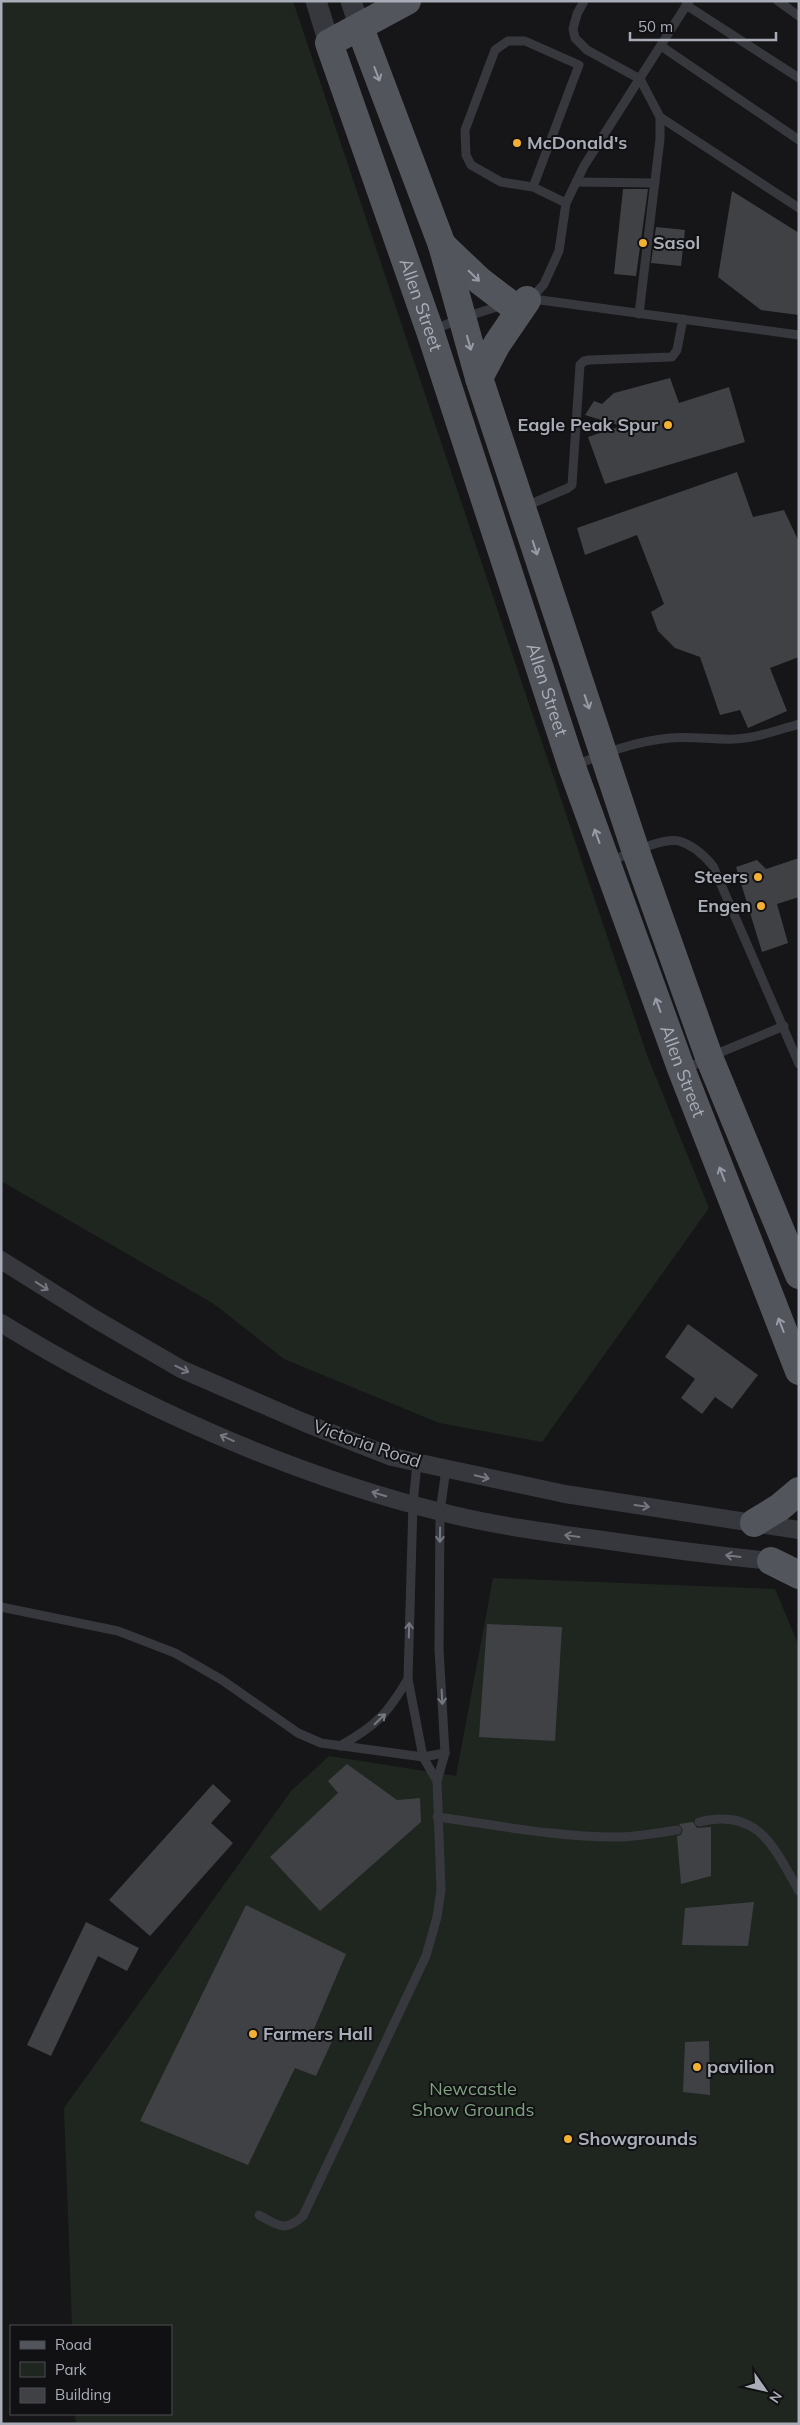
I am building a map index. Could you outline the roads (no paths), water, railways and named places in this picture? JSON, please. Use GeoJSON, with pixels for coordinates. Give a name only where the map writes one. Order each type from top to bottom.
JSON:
{"type":"FeatureCollection","features":[{"type":"Feature","properties":{"kind":"main road"},"geometry":{"type":"LineString","coordinates":[[329,43],[407,1]]}},
{"type":"Feature","properties":{"kind":"main road","name":"Allen Street"},"geometry":{"type":"LineString","coordinates":[[360,28],[442,245],[479,378],[635,849],[709,1057],[799,1275]]}},
{"type":"Feature","properties":{"kind":"main road","name":"Allen Street"},"geometry":{"type":"LineString","coordinates":[[329,43],[430,331],[572,768],[682,1071],[799,1370]]}},
{"type":"Feature","properties":{"kind":"main road"},"geometry":{"type":"LineString","coordinates":[[442,245],[480,281],[523,301],[479,378]]}},
{"type":"Feature","properties":{"kind":"main road"},"geometry":{"type":"LineString","coordinates":[[520,608],[552,597]]}},
{"type":"Feature","properties":{"kind":"main road"},"geometry":{"type":"LineString","coordinates":[[754,1522],[780,1507],[799,1491]]}},
{"type":"Feature","properties":{"kind":"main road"},"geometry":{"type":"LineString","coordinates":[[771,1561],[799,1576]]}},
{"type":"Feature","properties":{"kind":"street","name":"Allen Street"},"geometry":{"type":"LineString","coordinates":[[316,1],[329,43]]}},
{"type":"Feature","properties":{"kind":"street","name":"Allen Street"},"geometry":{"type":"LineString","coordinates":[[351,1],[360,28]]}},
{"type":"Feature","properties":{"kind":"street","name":"Victoria Road"},"geometry":{"type":"LineString","coordinates":[[1,1260],[94,1319],[181,1369],[303,1422],[392,1457],[565,1494],[799,1530]]}},
{"type":"Feature","properties":{"kind":"street"},"geometry":{"type":"LineString","coordinates":[[1,1323],[119,1388],[195,1424],[277,1459],[342,1483],[440,1512],[503,1526],[799,1564]]}},
{"type":"Feature","properties":{"kind":"lane"},"geometry":{"type":"LineString","coordinates":[[584,1],[577,14],[573,29],[575,38],[587,50],[640,79],[660,116],[799,208]]}},
{"type":"Feature","properties":{"kind":"lane"},"geometry":{"type":"LineString","coordinates":[[778,1],[799,16]]}},
{"type":"Feature","properties":{"kind":"lane"},"geometry":{"type":"LineString","coordinates":[[523,301],[544,284],[558,251],[566,203],[584,166],[687,3],[799,78]]}},
{"type":"Feature","properties":{"kind":"lane"},"geometry":{"type":"LineString","coordinates":[[566,203],[533,187],[501,182],[471,165],[466,155],[465,130],[495,50],[508,41],[524,41],[579,65]]}},
{"type":"Feature","properties":{"kind":"lane"},"geometry":{"type":"LineString","coordinates":[[661,46],[799,140]]}},
{"type":"Feature","properties":{"kind":"lane"},"geometry":{"type":"LineString","coordinates":[[533,187],[579,65],[587,50]]}},
{"type":"Feature","properties":{"kind":"lane"},"geometry":{"type":"LineString","coordinates":[[638,314],[660,139],[660,116]]}},
{"type":"Feature","properties":{"kind":"lane"},"geometry":{"type":"LineString","coordinates":[[576,182],[655,182]]}},
{"type":"Feature","properties":{"kind":"lane"},"geometry":{"type":"LineString","coordinates":[[430,331],[462,318],[523,301],[683,319],[799,335]]}},
{"type":"Feature","properties":{"kind":"lane"},"geometry":{"type":"LineString","coordinates":[[522,508],[572,485],[580,366],[590,360],[672,357],[677,350],[683,319]]}},
{"type":"Feature","properties":{"kind":"lane"},"geometry":{"type":"LineString","coordinates":[[572,768],[604,753],[668,738],[699,736],[733,739],[750,738],[799,724]]}},
{"type":"Feature","properties":{"kind":"lane"},"geometry":{"type":"LineString","coordinates":[[606,863],[635,849],[677,840],[694,848],[707,858],[713,866],[799,1064]]}},
{"type":"Feature","properties":{"kind":"lane"},"geometry":{"type":"LineString","coordinates":[[682,1071],[709,1057],[784,1026]]}},
{"type":"Feature","properties":{"kind":"lane"},"geometry":{"type":"LineString","coordinates":[[417,1463],[413,1504],[408,1679],[423,1757],[437,1781]]}},
{"type":"Feature","properties":{"kind":"lane"},"geometry":{"type":"LineString","coordinates":[[259,2215],[283,2227],[293,2225],[303,2216],[423,1963],[437,1917],[441,1890],[437,1781],[445,1753],[439,1649],[440,1512],[446,1469]]}},
{"type":"Feature","properties":{"kind":"lane"},"geometry":{"type":"LineString","coordinates":[[1,1607],[118,1631],[175,1653],[222,1680],[298,1733],[320,1743],[423,1757],[445,1753]]}},
{"type":"Feature","properties":{"kind":"lane"},"geometry":{"type":"LineString","coordinates":[[340,1746],[365,1732],[378,1722],[390,1709],[408,1679]]}},
{"type":"Feature","properties":{"kind":"lane"},"geometry":{"type":"LineString","coordinates":[[437,1816],[521,1829],[592,1837],[619,1837],[677,1830]]}},
{"type":"Feature","properties":{"kind":"lane"},"geometry":{"type":"LineString","coordinates":[[699,1822],[717,1817],[731,1818],[755,1828],[768,1839],[799,1891]]}},
{"type":"Feature","properties":{"kind":"place","name":"McDonald's"},"geometry":{"type":"Point","coordinates":[517,143]}},
{"type":"Feature","properties":{"kind":"place","name":"Sasol"},"geometry":{"type":"Point","coordinates":[643,243]}},
{"type":"Feature","properties":{"kind":"place","name":"Eagle Peak Spur"},"geometry":{"type":"Point","coordinates":[668,425]}},
{"type":"Feature","properties":{"kind":"place","name":"Steers"},"geometry":{"type":"Point","coordinates":[758,877]}},
{"type":"Feature","properties":{"kind":"place","name":"Engen"},"geometry":{"type":"Point","coordinates":[761,906]}},
{"type":"Feature","properties":{"kind":"place","name":"Farmers Hall"},"geometry":{"type":"Point","coordinates":[253,2034]}},
{"type":"Feature","properties":{"kind":"place","name":"pavilion"},"geometry":{"type":"Point","coordinates":[697,2067]}},
{"type":"Feature","properties":{"kind":"place","name":"Showgrounds"},"geometry":{"type":"Point","coordinates":[568,2139]}},
{"type":"Feature","properties":{"kind":"park label","name":"Newcastle Show Grounds"},"geometry":{"type":"Point","coordinates":[473,2099]}}]}
